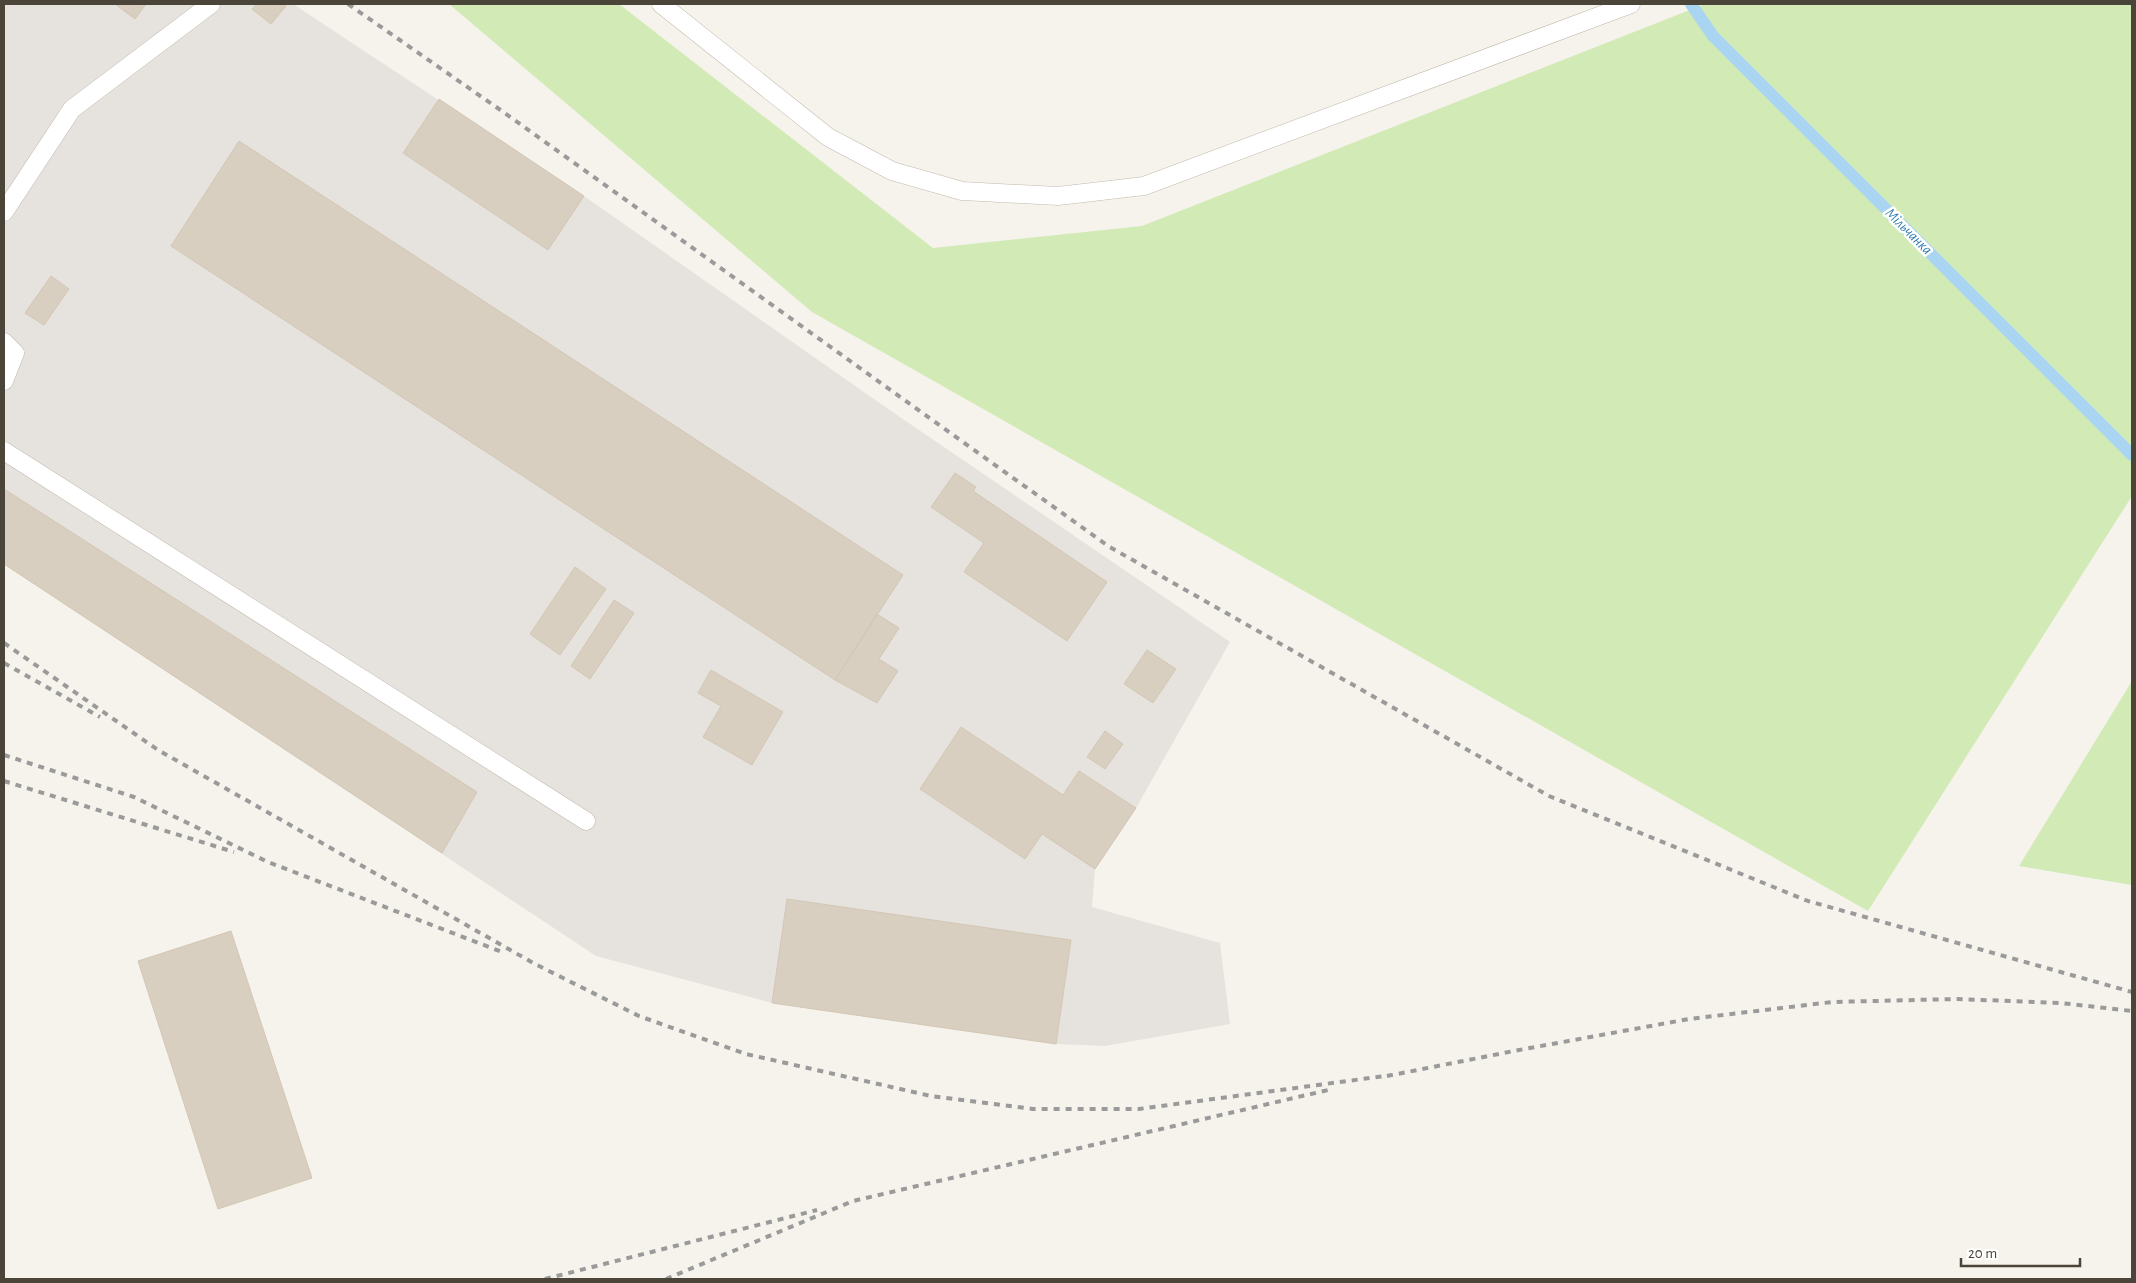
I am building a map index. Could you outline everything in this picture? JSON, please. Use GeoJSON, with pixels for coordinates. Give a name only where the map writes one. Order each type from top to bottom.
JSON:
{"type":"FeatureCollection","features":[{"type":"Feature","properties":{"kind":"lane"},"geometry":{"type":"LineString","coordinates":[[4,212],[72,109],[211,4]]}},
{"type":"Feature","properties":{"kind":"lane"},"geometry":{"type":"LineString","coordinates":[[661,4],[828,137],[892,170],[962,191],[1058,196],[1144,186],[1631,4]]}},
{"type":"Feature","properties":{"kind":"lane"},"geometry":{"type":"LineString","coordinates":[[4,342],[15,354],[4,381]]}},
{"type":"Feature","properties":{"kind":"lane"},"geometry":{"type":"LineString","coordinates":[[4,451],[586,821]]}},
{"type":"Feature","properties":{"kind":"shaded area"},"geometry":{"type":"Polygon","coordinates":[[[4,4],[293,4],[584,196],[878,402],[1230,642],[1136,808],[1095,869],[1092,907],[1220,943],[1230,1024],[1105,1046],[1056,1044],[772,1003],[596,956],[4,564],[4,4]]]}},
{"type":"Feature","properties":{"kind":"green space"},"geometry":{"type":"Polygon","coordinates":[[[449,4],[619,4],[933,248],[1142,226],[1705,4],[2132,4],[2132,496],[1868,911],[812,312],[449,4]]]}},
{"type":"Feature","properties":{"kind":"green space"},"geometry":{"type":"Polygon","coordinates":[[[2132,681],[2132,885],[2019,866],[2132,681]]]}},
{"type":"Feature","properties":{"kind":"building"},"geometry":{"type":"Polygon","coordinates":[[[115,4],[146,4],[135,19],[115,4]]]}},
{"type":"Feature","properties":{"kind":"building"},"geometry":{"type":"Polygon","coordinates":[[[257,4],[282,4],[286,6],[271,24],[252,9],[257,4]]]}},
{"type":"Feature","properties":{"kind":"building"},"geometry":{"type":"Polygon","coordinates":[[[439,99],[584,196],[548,250],[403,153],[439,99]]]}},
{"type":"Feature","properties":{"kind":"building"},"geometry":{"type":"Polygon","coordinates":[[[239,141],[903,575],[835,680],[171,246],[239,141]]]}},
{"type":"Feature","properties":{"kind":"building"},"geometry":{"type":"Polygon","coordinates":[[[51,276],[69,289],[44,325],[25,313],[51,276]]]}},
{"type":"Feature","properties":{"kind":"building"},"geometry":{"type":"Polygon","coordinates":[[[955,473],[976,487],[973,491],[1107,582],[1067,641],[964,572],[984,543],[931,507],[955,473]]]}},
{"type":"Feature","properties":{"kind":"building"},"geometry":{"type":"Polygon","coordinates":[[[4,489],[477,792],[442,853],[4,564],[4,489]]]}},
{"type":"Feature","properties":{"kind":"building"},"geometry":{"type":"Polygon","coordinates":[[[575,567],[606,589],[560,655],[530,634],[575,567]]]}},
{"type":"Feature","properties":{"kind":"building"},"geometry":{"type":"Polygon","coordinates":[[[614,600],[634,613],[590,679],[571,666],[614,600]]]}},
{"type":"Feature","properties":{"kind":"building"},"geometry":{"type":"Polygon","coordinates":[[[877,614],[899,628],[879,659],[898,671],[877,703],[835,680],[877,614]]]}},
{"type":"Feature","properties":{"kind":"building"},"geometry":{"type":"Polygon","coordinates":[[[1147,650],[1176,669],[1153,703],[1124,684],[1147,650]]]}},
{"type":"Feature","properties":{"kind":"building"},"geometry":{"type":"Polygon","coordinates":[[[711,670],[783,712],[752,765],[703,737],[721,706],[698,693],[711,670]]]}},
{"type":"Feature","properties":{"kind":"building"},"geometry":{"type":"Polygon","coordinates":[[[961,727],[1063,795],[1079,771],[1136,808],[1095,869],[1042,834],[1025,859],[920,789],[961,727]]]}},
{"type":"Feature","properties":{"kind":"building"},"geometry":{"type":"Polygon","coordinates":[[[1105,731],[1123,744],[1105,769],[1087,757],[1105,731]]]}},
{"type":"Feature","properties":{"kind":"building"},"geometry":{"type":"Polygon","coordinates":[[[787,899],[1071,940],[1056,1044],[772,1003],[787,899]]]}},
{"type":"Feature","properties":{"kind":"building"},"geometry":{"type":"Polygon","coordinates":[[[231,931],[312,1178],[218,1209],[138,961],[231,931]]]}},
{"type":"Feature","properties":{"kind":"waterway","name":"Мільчанка"},"geometry":{"type":"LineString","coordinates":[[1691,4],[1713,36],[2132,455]]}},
{"type":"Feature","properties":{"kind":"railway"},"geometry":{"type":"LineString","coordinates":[[348,4],[499,109],[1108,546],[1549,796],[1808,901],[2132,992]]}},
{"type":"Feature","properties":{"kind":"railway"},"geometry":{"type":"LineString","coordinates":[[4,643],[158,750],[535,964],[639,1016],[746,1054],[931,1096],[1033,1109],[1139,1109],[1392,1075]]}},
{"type":"Feature","properties":{"kind":"railway"},"geometry":{"type":"LineString","coordinates":[[4,663],[100,717]]}},
{"type":"Feature","properties":{"kind":"railway"},"geometry":{"type":"LineString","coordinates":[[4,755],[134,797],[268,862],[502,952]]}},
{"type":"Feature","properties":{"kind":"railway"},"geometry":{"type":"LineString","coordinates":[[4,781],[234,852]]}},
{"type":"Feature","properties":{"kind":"railway"},"geometry":{"type":"LineString","coordinates":[[1387,1076],[1689,1019],[1832,1002],[1957,999],[2061,1003],[2132,1011]]}},
{"type":"Feature","properties":{"kind":"railway"},"geometry":{"type":"LineString","coordinates":[[666,1279],[853,1201],[1328,1090]]}},
{"type":"Feature","properties":{"kind":"railway"},"geometry":{"type":"LineString","coordinates":[[545,1279],[817,1210]]}}]}
